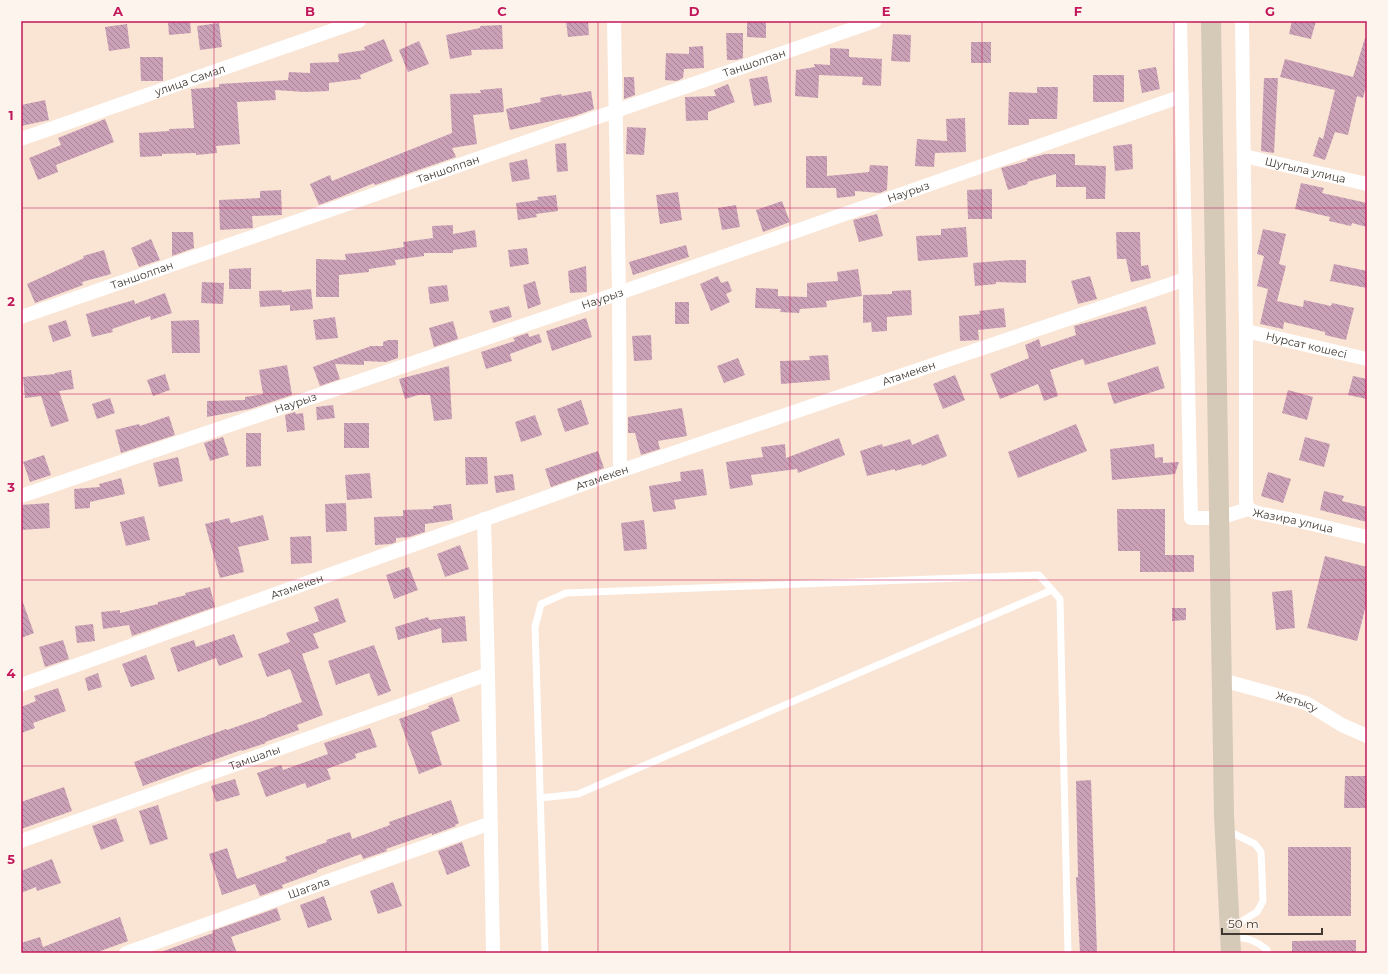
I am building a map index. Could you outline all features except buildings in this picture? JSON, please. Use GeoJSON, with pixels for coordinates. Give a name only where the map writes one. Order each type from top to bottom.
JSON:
{"type":"FeatureCollection","features":[{"type":"Feature","properties":{"kind":"main road"},"geometry":{"type":"LineString","coordinates":[[1211,21],[1225,830],[1231,939]]}},
{"type":"Feature","properties":{"kind":"street","name":"улица Самал"},"geometry":{"type":"LineString","coordinates":[[21,139],[359,21]]}},
{"type":"Feature","properties":{"kind":"street"},"geometry":{"type":"LineString","coordinates":[[614,21],[619,293],[620,471]]}},
{"type":"Feature","properties":{"kind":"street","name":"Таншолпан"},"geometry":{"type":"LineString","coordinates":[[21,317],[875,21]]}},
{"type":"Feature","properties":{"kind":"street"},"geometry":{"type":"LineString","coordinates":[[1180,21],[1186,279]]}},
{"type":"Feature","properties":{"kind":"street"},"geometry":{"type":"LineString","coordinates":[[1242,21],[1246,331],[1246,501],[1248,509]]}},
{"type":"Feature","properties":{"kind":"street","name":"Наурыз"},"geometry":{"type":"LineString","coordinates":[[21,496],[619,293],[1182,96]]}},
{"type":"Feature","properties":{"kind":"street","name":"Шугыла улица"},"geometry":{"type":"LineString","coordinates":[[1244,156],[1367,184]]}},
{"type":"Feature","properties":{"kind":"street","name":"Жазира улица"},"geometry":{"type":"LineString","coordinates":[[1186,279],[1191,518],[1220,518],[1248,509],[1258,513],[1367,537]]}},
{"type":"Feature","properties":{"kind":"street","name":"Атамекен"},"geometry":{"type":"LineString","coordinates":[[21,685],[620,471],[1186,279]]}},
{"type":"Feature","properties":{"kind":"street","name":"Нурсат кошесi"},"geometry":{"type":"LineString","coordinates":[[1246,331],[1367,359]]}},
{"type":"Feature","properties":{"kind":"street"},"geometry":{"type":"LineString","coordinates":[[484,519],[493,953]]}},
{"type":"Feature","properties":{"kind":"street","name":"Тамшалы"},"geometry":{"type":"LineString","coordinates":[[21,842],[488,674]]}},
{"type":"Feature","properties":{"kind":"street","name":"Жетысу"},"geometry":{"type":"LineString","coordinates":[[1222,680],[1306,703],[1342,725],[1367,736]]}},
{"type":"Feature","properties":{"kind":"street","name":"Шагала"},"geometry":{"type":"LineString","coordinates":[[126,953],[491,823]]}},
{"type":"Feature","properties":{"kind":"lane"},"geometry":{"type":"LineString","coordinates":[[546,953],[535,627],[541,604],[566,593],[1039,575],[1060,599],[1068,953]]}},
{"type":"Feature","properties":{"kind":"lane"},"geometry":{"type":"LineString","coordinates":[[540,798],[578,794],[1052,590]]}},
{"type":"Feature","properties":{"kind":"lane"},"geometry":{"type":"LineString","coordinates":[[1225,830],[1256,844],[1261,852],[1263,901],[1257,912],[1231,939]]}},
{"type":"Feature","properties":{"kind":"lane"},"geometry":{"type":"LineString","coordinates":[[1231,939],[1248,938],[1258,942],[1267,950],[1267,953]]}}]}
